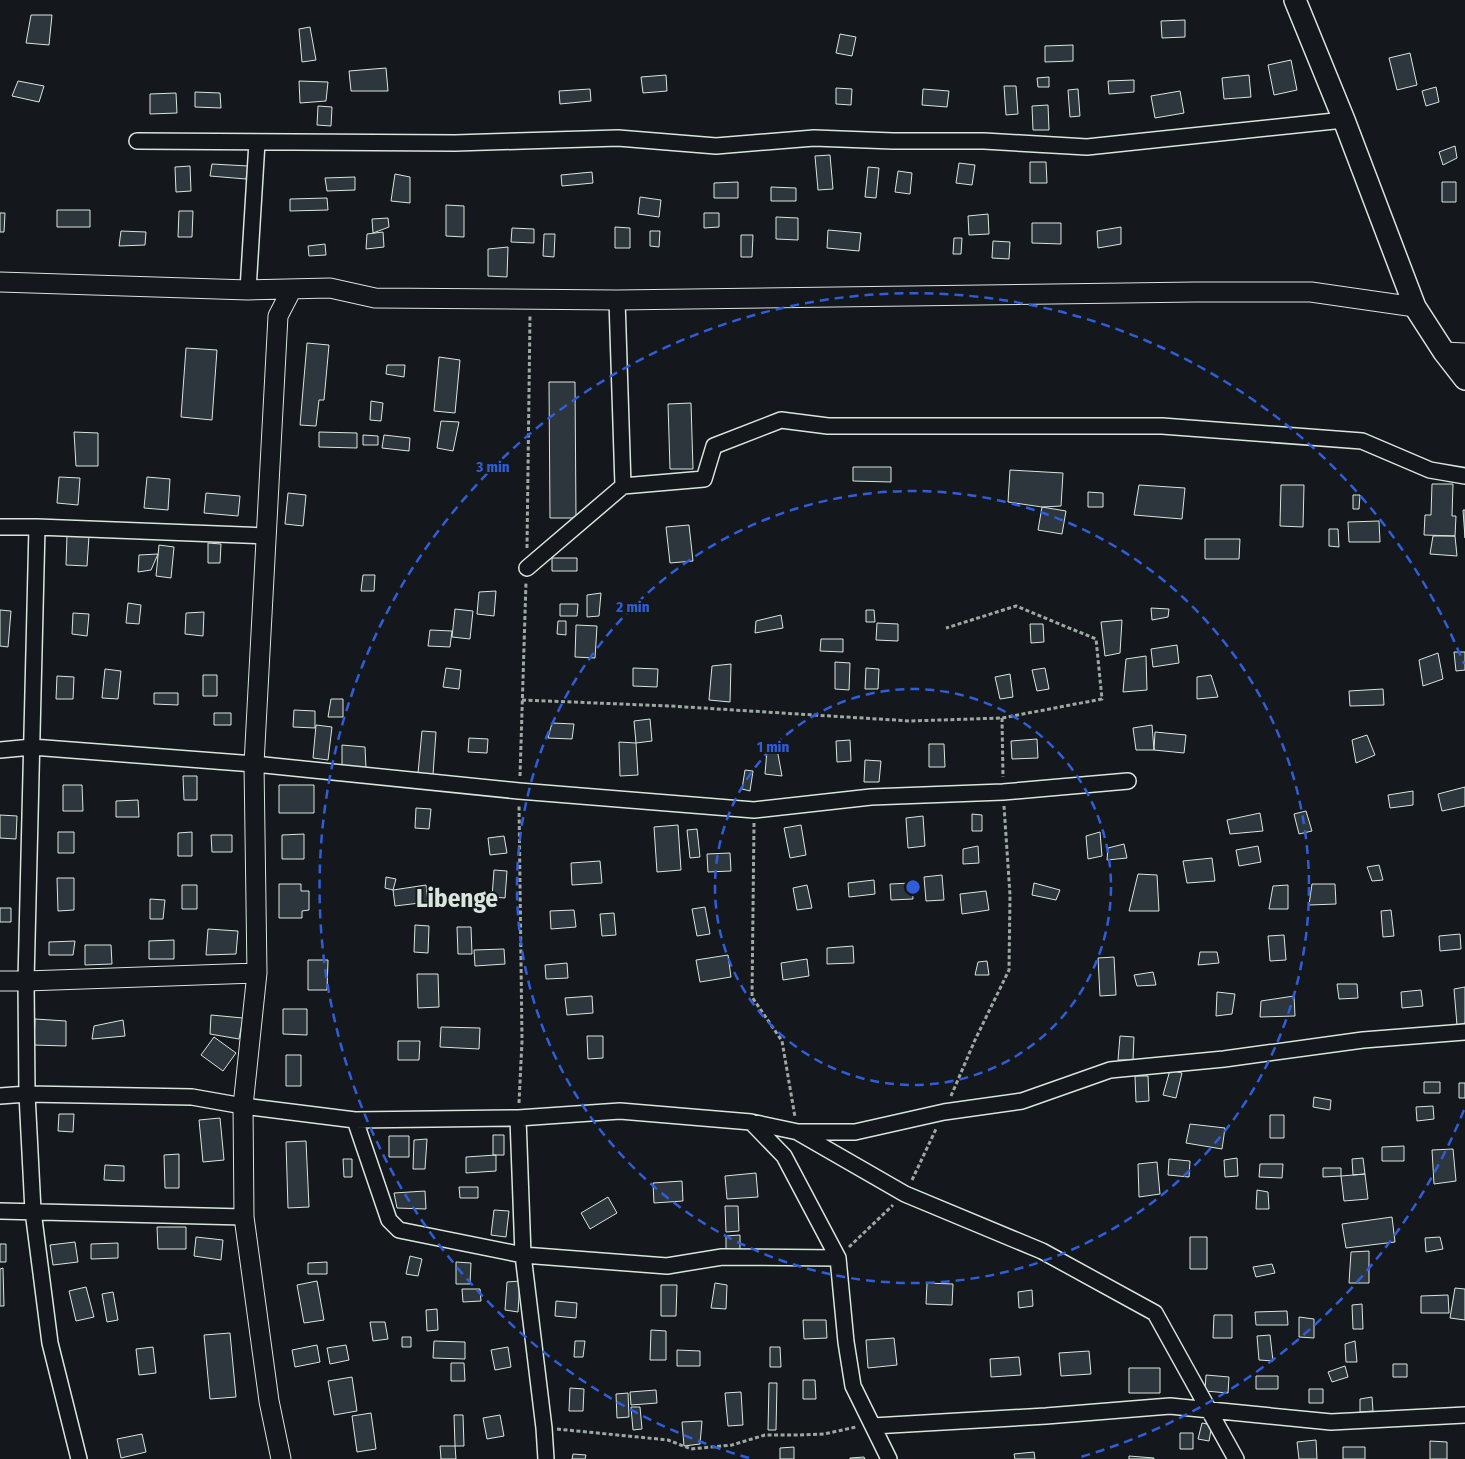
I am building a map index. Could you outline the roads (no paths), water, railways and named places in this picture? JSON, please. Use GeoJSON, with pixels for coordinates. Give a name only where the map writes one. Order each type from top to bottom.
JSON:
{"type":"FeatureCollection","features":[{"type":"Feature","properties":{"kind":"main road"},"geometry":{"type":"LineString","coordinates":[[1295,0],[1344,120],[1415,307],[1455,352],[1465,379]]}},
{"type":"Feature","properties":{"kind":"street"},"geometry":{"type":"LineString","coordinates":[[137,141],[455,143],[618,138],[716,146],[814,138],[893,141],[984,141],[1087,147],[1344,120]]}},
{"type":"Feature","properties":{"kind":"street"},"geometry":{"type":"LineString","coordinates":[[248,290],[257,142]]}},
{"type":"Feature","properties":{"kind":"street"},"geometry":{"type":"LineString","coordinates":[[0,282],[248,290],[330,288],[376,298],[617,300],[1311,292],[1415,307]]}},
{"type":"Feature","properties":{"kind":"street"},"geometry":{"type":"LineString","coordinates":[[281,1459],[269,1402],[244,1217],[243,1106],[257,973],[254,764],[278,316],[292,289]]}},
{"type":"Feature","properties":{"kind":"street"},"geometry":{"type":"LineString","coordinates":[[617,300],[623,486]]}},
{"type":"Feature","properties":{"kind":"street"},"geometry":{"type":"LineString","coordinates":[[527,568],[623,486],[704,479],[714,446],[781,420],[828,426],[1162,426],[1362,441],[1430,470],[1465,476]]}},
{"type":"Feature","properties":{"kind":"street"},"geometry":{"type":"LineString","coordinates":[[0,527],[266,536]]}},
{"type":"Feature","properties":{"kind":"street"},"geometry":{"type":"LineString","coordinates":[[37,527],[26,982],[33,1211],[50,1343],[79,1459]]}},
{"type":"Feature","properties":{"kind":"street"},"geometry":{"type":"LineString","coordinates":[[0,750],[32,747],[254,764],[519,791],[754,810],[871,797],[1003,792],[1128,781]]}},
{"type":"Feature","properties":{"kind":"street"},"geometry":{"type":"LineString","coordinates":[[0,981],[26,982],[257,973]]}},
{"type":"Feature","properties":{"kind":"street"},"geometry":{"type":"LineString","coordinates":[[0,1096],[28,1094],[192,1097],[243,1106],[355,1120],[518,1118],[620,1111],[751,1122],[798,1132],[855,1132],[944,1112],[1022,1100],[1110,1070],[1224,1059],[1364,1040],[1465,1032]]}},
{"type":"Feature","properties":{"kind":"street"},"geometry":{"type":"LineString","coordinates":[[518,1118],[523,1255],[546,1459]]}},
{"type":"Feature","properties":{"kind":"street"},"geometry":{"type":"LineString","coordinates":[[355,1120],[388,1220],[399,1230],[523,1255],[667,1266],[722,1257],[838,1258]]}},
{"type":"Feature","properties":{"kind":"street"},"geometry":{"type":"LineString","coordinates":[[751,1122],[784,1156],[838,1258],[846,1342],[853,1386],[889,1459]]}},
{"type":"Feature","properties":{"kind":"street"},"geometry":{"type":"LineString","coordinates":[[798,1132],[905,1194],[1042,1251],[1156,1313],[1236,1459]]}},
{"type":"Feature","properties":{"kind":"street"},"geometry":{"type":"LineString","coordinates":[[0,1211],[244,1217]]}},
{"type":"Feature","properties":{"kind":"street"},"geometry":{"type":"LineString","coordinates":[[873,1426],[1046,1416],[1170,1406],[1331,1422],[1465,1415]]}},
{"type":"Feature","properties":{"kind":"district","name":"Libenge"},"geometry":{"type":"Point","coordinates":[457,899]}}]}
